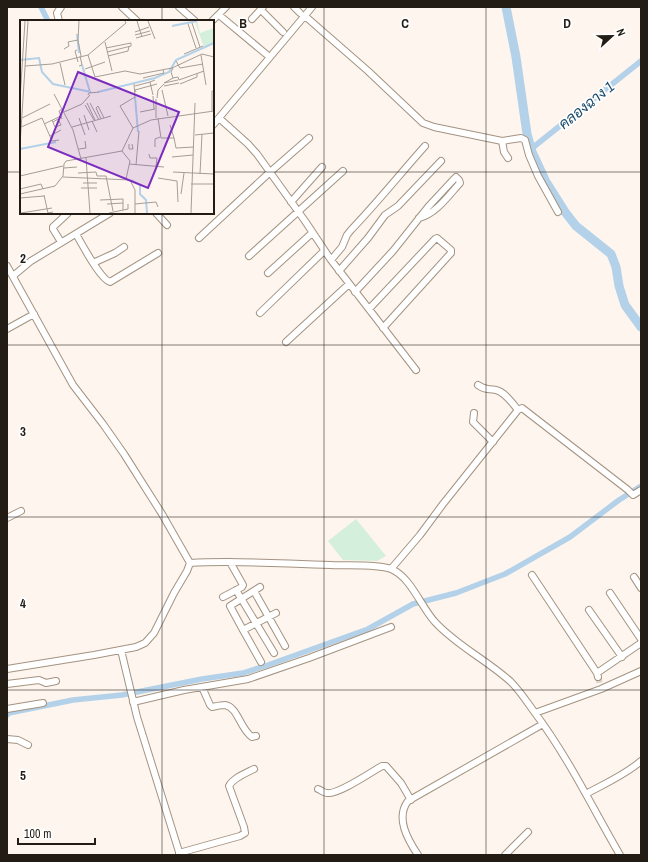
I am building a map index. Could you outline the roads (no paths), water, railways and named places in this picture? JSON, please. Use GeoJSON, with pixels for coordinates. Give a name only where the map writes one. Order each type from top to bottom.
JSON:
{"type":"FeatureCollection","features":[{"type":"Feature","properties":{"kind":"street"},"geometry":{"type":"LineString","coordinates":[[59,20],[57,13],[60,7]]}},
{"type":"Feature","properties":{"kind":"street"},"geometry":{"type":"LineString","coordinates":[[122,7],[137,20]]}},
{"type":"Feature","properties":{"kind":"street"},"geometry":{"type":"LineString","coordinates":[[179,7],[194,20]]}},
{"type":"Feature","properties":{"kind":"street"},"geometry":{"type":"LineString","coordinates":[[216,7],[266,54]]}},
{"type":"Feature","properties":{"kind":"street"},"geometry":{"type":"LineString","coordinates":[[294,7],[373,76],[423,123],[434,128],[502,141],[521,138],[525,140],[529,155],[536,171],[558,212]]}},
{"type":"Feature","properties":{"kind":"street"},"geometry":{"type":"LineString","coordinates":[[214,124],[303,14],[312,7]]}},
{"type":"Feature","properties":{"kind":"street"},"geometry":{"type":"LineString","coordinates":[[252,19],[262,8],[283,32]]}},
{"type":"Feature","properties":{"kind":"street"},"geometry":{"type":"LineString","coordinates":[[213,20],[222,11]]}},
{"type":"Feature","properties":{"kind":"street"},"geometry":{"type":"LineString","coordinates":[[219,118],[251,147],[324,251],[382,328],[416,370]]}},
{"type":"Feature","properties":{"kind":"street"},"geometry":{"type":"LineString","coordinates":[[199,238],[309,138]]}},
{"type":"Feature","properties":{"kind":"street"},"geometry":{"type":"LineString","coordinates":[[502,141],[504,152],[508,158]]}},
{"type":"Feature","properties":{"kind":"street"},"geometry":{"type":"LineString","coordinates":[[331,260],[342,247],[351,230],[425,146]]}},
{"type":"Feature","properties":{"kind":"street"},"geometry":{"type":"LineString","coordinates":[[339,271],[368,238],[385,215],[398,206],[440,161]]}},
{"type":"Feature","properties":{"kind":"street"},"geometry":{"type":"LineString","coordinates":[[291,202],[322,167]]}},
{"type":"Feature","properties":{"kind":"street"},"geometry":{"type":"LineString","coordinates":[[249,256],[343,171]]}},
{"type":"Feature","properties":{"kind":"street"},"geometry":{"type":"LineString","coordinates":[[355,292],[394,251],[419,218],[456,177],[460,184],[434,211],[425,217],[419,218]]}},
{"type":"Feature","properties":{"kind":"street"},"geometry":{"type":"LineString","coordinates":[[61,242],[53,227],[67,214]]}},
{"type":"Feature","properties":{"kind":"street"},"geometry":{"type":"LineString","coordinates":[[13,276],[31,261],[108,214]]}},
{"type":"Feature","properties":{"kind":"street"},"geometry":{"type":"LineString","coordinates":[[157,214],[167,225]]}},
{"type":"Feature","properties":{"kind":"street"},"geometry":{"type":"LineString","coordinates":[[268,274],[312,233]]}},
{"type":"Feature","properties":{"kind":"street"},"geometry":{"type":"LineString","coordinates":[[76,234],[105,279],[110,282],[158,253]]}},
{"type":"Feature","properties":{"kind":"street"},"geometry":{"type":"LineString","coordinates":[[369,309],[435,239],[437,238],[451,250],[435,272],[382,328]]}},
{"type":"Feature","properties":{"kind":"street"},"geometry":{"type":"LineString","coordinates":[[93,262],[115,253],[124,247]]}},
{"type":"Feature","properties":{"kind":"street"},"geometry":{"type":"LineString","coordinates":[[260,313],[324,251]]}},
{"type":"Feature","properties":{"kind":"street"},"geometry":{"type":"LineString","coordinates":[[7,266],[73,385],[124,454],[162,514],[190,563]]}},
{"type":"Feature","properties":{"kind":"street"},"geometry":{"type":"LineString","coordinates":[[286,342],[349,284]]}},
{"type":"Feature","properties":{"kind":"street"},"geometry":{"type":"LineString","coordinates":[[7,329],[34,314]]}},
{"type":"Feature","properties":{"kind":"street"},"geometry":{"type":"LineString","coordinates":[[478,385],[484,389],[501,392],[518,410]]}},
{"type":"Feature","properties":{"kind":"street"},"geometry":{"type":"LineString","coordinates":[[391,569],[420,535],[518,410],[522,408],[633,495],[641,490]]}},
{"type":"Feature","properties":{"kind":"street"},"geometry":{"type":"LineString","coordinates":[[474,413],[472,418],[473,422],[492,442]]}},
{"type":"Feature","properties":{"kind":"street"},"geometry":{"type":"LineString","coordinates":[[7,518],[21,511]]}},
{"type":"Feature","properties":{"kind":"street"},"geometry":{"type":"LineString","coordinates":[[190,563],[230,562],[365,566],[391,569],[398,572],[436,623],[511,682],[535,713],[539,726],[586,794],[620,855]]}},
{"type":"Feature","properties":{"kind":"street"},"geometry":{"type":"LineString","coordinates":[[223,597],[243,585],[230,562]]}},
{"type":"Feature","properties":{"kind":"street"},"geometry":{"type":"LineString","coordinates":[[7,669],[136,647],[150,639],[190,563]]}},
{"type":"Feature","properties":{"kind":"street"},"geometry":{"type":"LineString","coordinates":[[532,575],[597,675],[641,643]]}},
{"type":"Feature","properties":{"kind":"street"},"geometry":{"type":"LineString","coordinates":[[634,577],[641,588]]}},
{"type":"Feature","properties":{"kind":"street"},"geometry":{"type":"LineString","coordinates":[[260,587],[231,604],[230,608],[261,662]]}},
{"type":"Feature","properties":{"kind":"street"},"geometry":{"type":"LineString","coordinates":[[236,590],[274,653]]}},
{"type":"Feature","properties":{"kind":"street"},"geometry":{"type":"LineString","coordinates":[[254,591],[285,646]]}},
{"type":"Feature","properties":{"kind":"street"},"geometry":{"type":"LineString","coordinates":[[610,593],[641,639]]}},
{"type":"Feature","properties":{"kind":"street"},"geometry":{"type":"LineString","coordinates":[[588,610],[622,657]]}},
{"type":"Feature","properties":{"kind":"street"},"geometry":{"type":"LineString","coordinates":[[243,630],[276,612]]}},
{"type":"Feature","properties":{"kind":"street"},"geometry":{"type":"LineString","coordinates":[[133,700],[248,679],[391,627]]}},
{"type":"Feature","properties":{"kind":"street"},"geometry":{"type":"LineString","coordinates":[[120,650],[133,700],[179,854],[245,834],[244,827],[228,786],[230,783],[254,769]]}},
{"type":"Feature","properties":{"kind":"street"},"geometry":{"type":"LineString","coordinates":[[535,713],[641,671]]}},
{"type":"Feature","properties":{"kind":"street"},"geometry":{"type":"LineString","coordinates":[[7,684],[38,680],[46,683],[56,681]]}},
{"type":"Feature","properties":{"kind":"street"},"geometry":{"type":"LineString","coordinates":[[202,687],[212,707],[226,705],[232,708],[247,733],[252,736],[256,736]]}},
{"type":"Feature","properties":{"kind":"street"},"geometry":{"type":"LineString","coordinates":[[7,709],[43,703]]}},
{"type":"Feature","properties":{"kind":"street"},"geometry":{"type":"LineString","coordinates":[[418,855],[404,829],[402,817],[404,807],[411,800],[539,726]]}},
{"type":"Feature","properties":{"kind":"street"},"geometry":{"type":"LineString","coordinates":[[7,739],[18,740],[28,745]]}},
{"type":"Feature","properties":{"kind":"street"},"geometry":{"type":"LineString","coordinates":[[586,794],[622,774],[641,761]]}},
{"type":"Feature","properties":{"kind":"street"},"geometry":{"type":"LineString","coordinates":[[318,789],[327,793],[334,793],[382,766],[386,766],[411,800]]}},
{"type":"Feature","properties":{"kind":"street"},"geometry":{"type":"LineString","coordinates":[[505,855],[528,832]]}},
{"type":"Feature","properties":{"kind":"waterway"},"geometry":{"type":"LineString","coordinates":[[41,7],[48,20]]}},
{"type":"Feature","properties":{"kind":"waterway"},"geometry":{"type":"LineString","coordinates":[[506,7],[516,57],[527,134],[532,152],[546,182],[565,212],[576,226],[611,254],[616,267],[619,286],[625,305],[641,327]]}},
{"type":"Feature","properties":{"kind":"waterway","name":"คลองฉาง 1"},"geometry":{"type":"LineString","coordinates":[[531,149],[641,61]]}},
{"type":"Feature","properties":{"kind":"waterway"},"geometry":{"type":"LineString","coordinates":[[7,715],[9,713],[73,700],[122,695],[202,679],[243,673],[368,629],[413,604],[456,593],[505,574],[570,537],[619,500],[641,486]]}},
{"type":"Feature","properties":{"kind":"tunnel"},"geometry":{"type":"LineString","coordinates":[[598,677],[600,685]]}}]}
